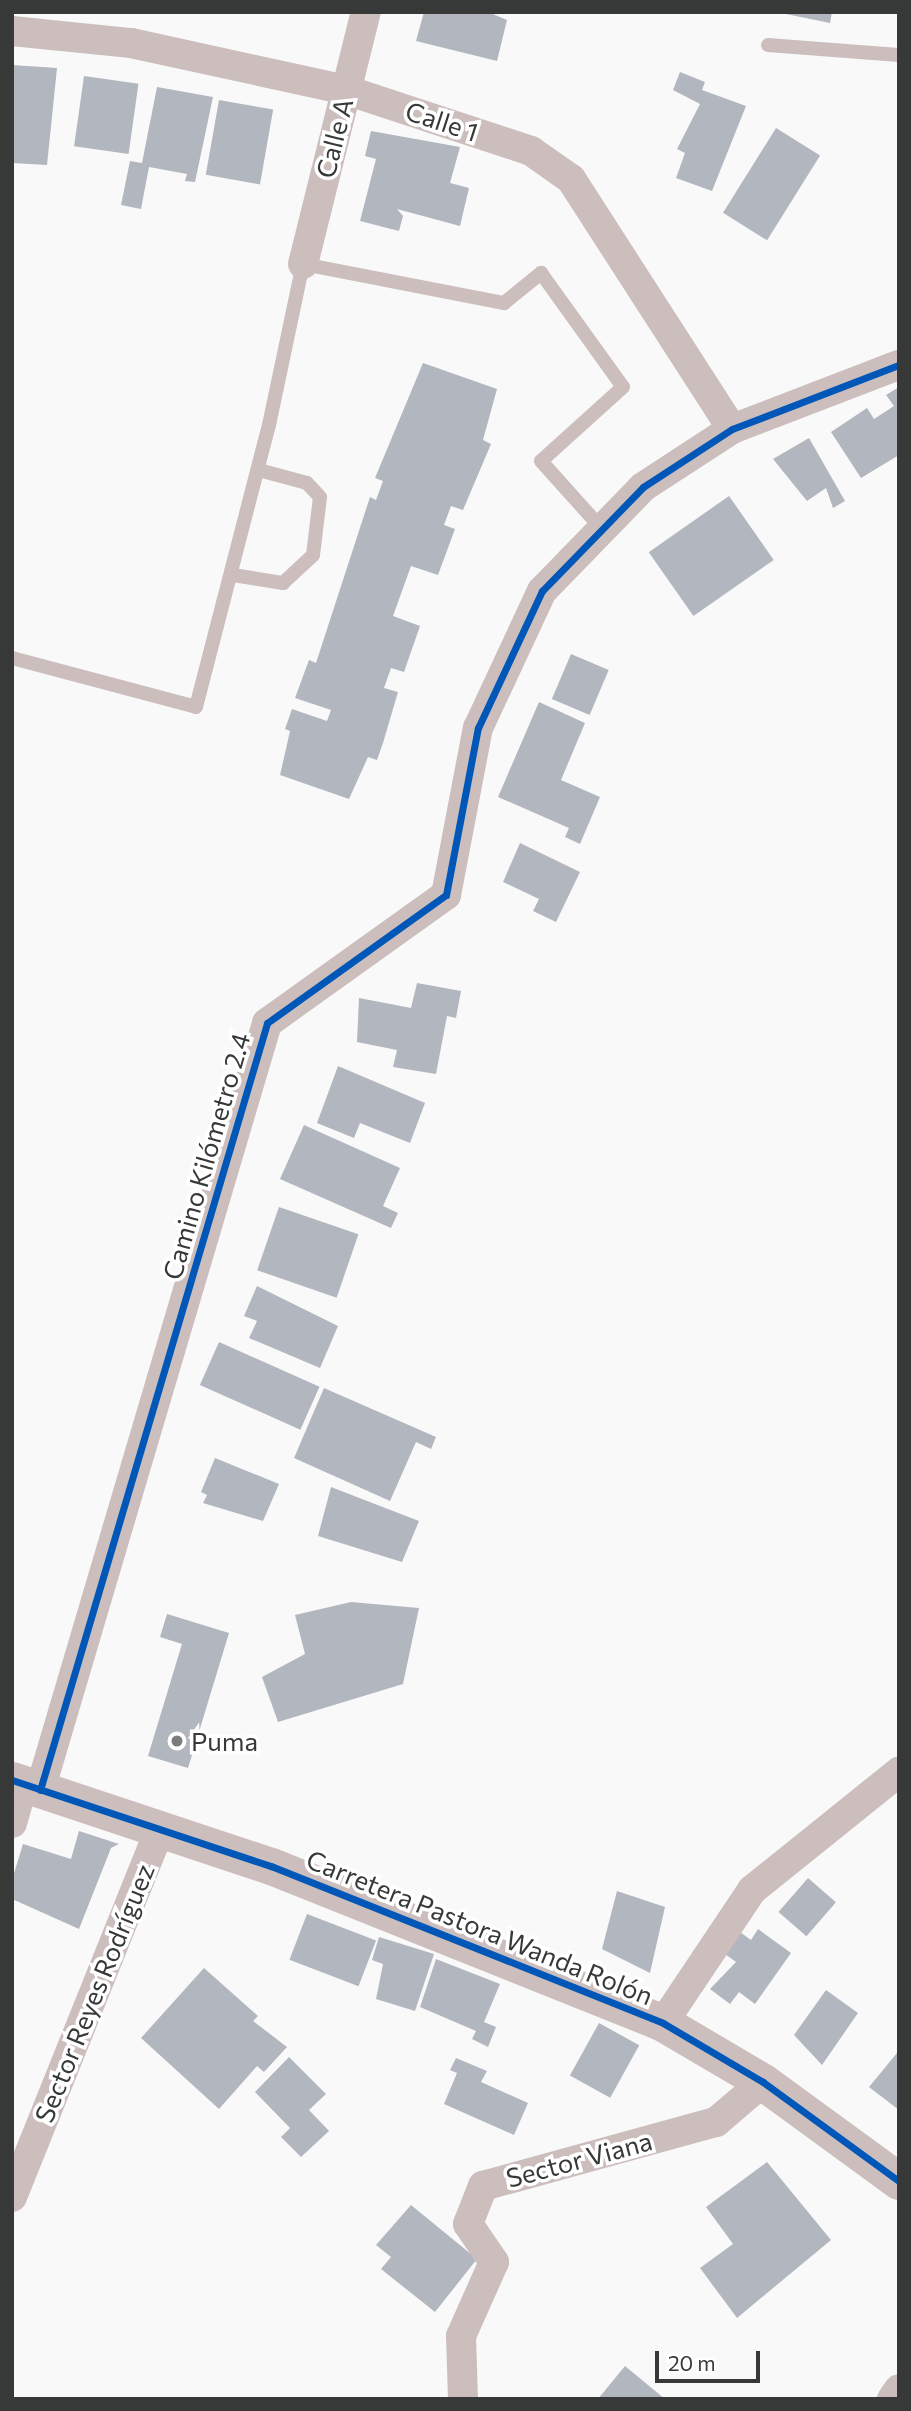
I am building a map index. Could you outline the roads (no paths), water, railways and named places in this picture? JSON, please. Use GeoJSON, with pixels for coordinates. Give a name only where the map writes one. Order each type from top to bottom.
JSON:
{"type":"FeatureCollection","features":[{"type":"Feature","properties":{"kind":"street","name":"Calle A"},"geometry":{"type":"LineString","coordinates":[[303,264],[366,12]]}},
{"type":"Feature","properties":{"kind":"street","name":"Calle 1"},"geometry":{"type":"LineString","coordinates":[[12,32],[131,43],[346,90],[531,151],[571,179],[732,429]]}},
{"type":"Feature","properties":{"kind":"street","name":"Camino Kilómetro 2.4"},"geometry":{"type":"LineString","coordinates":[[12,1823],[267,1023],[446,895],[478,728],[542,591],[643,487],[732,429],[899,365]]}},
{"type":"Feature","properties":{"kind":"street"},"geometry":{"type":"LineString","coordinates":[[663,2023],[752,1890],[899,1773]]}},
{"type":"Feature","properties":{"kind":"street","name":"Carretera Pastora Wanda Rolón"},"geometry":{"type":"LineString","coordinates":[[25,1785],[160,1828],[663,2023],[763,2082],[899,2181]]}},
{"type":"Feature","properties":{"kind":"street","name":"Sector Reyes Rodríguez"},"geometry":{"type":"LineString","coordinates":[[12,2197],[160,1828]]}},
{"type":"Feature","properties":{"kind":"street","name":"Sector Viana"},"geometry":{"type":"LineString","coordinates":[[463,2399],[461,2336],[494,2262],[468,2224],[483,2186],[716,2122],[763,2082]]}},
{"type":"Feature","properties":{"kind":"street"},"geometry":{"type":"LineString","coordinates":[[892,2399],[899,2389]]}},
{"type":"Feature","properties":{"kind":"lane"},"geometry":{"type":"LineString","coordinates":[[768,45],[899,55]]}},
{"type":"Feature","properties":{"kind":"lane"},"geometry":{"type":"LineString","coordinates":[[12,658],[196,707],[259,470],[303,264],[504,303],[541,274],[623,387],[541,461],[602,529]]}},
{"type":"Feature","properties":{"kind":"lane"},"geometry":{"type":"LineString","coordinates":[[233,575],[284,583],[313,555],[320,497],[307,483],[259,470]]}},
{"type":"Feature","properties":{"kind":"place","name":"Puma"},"geometry":{"type":"Point","coordinates":[177,1741]}}]}
